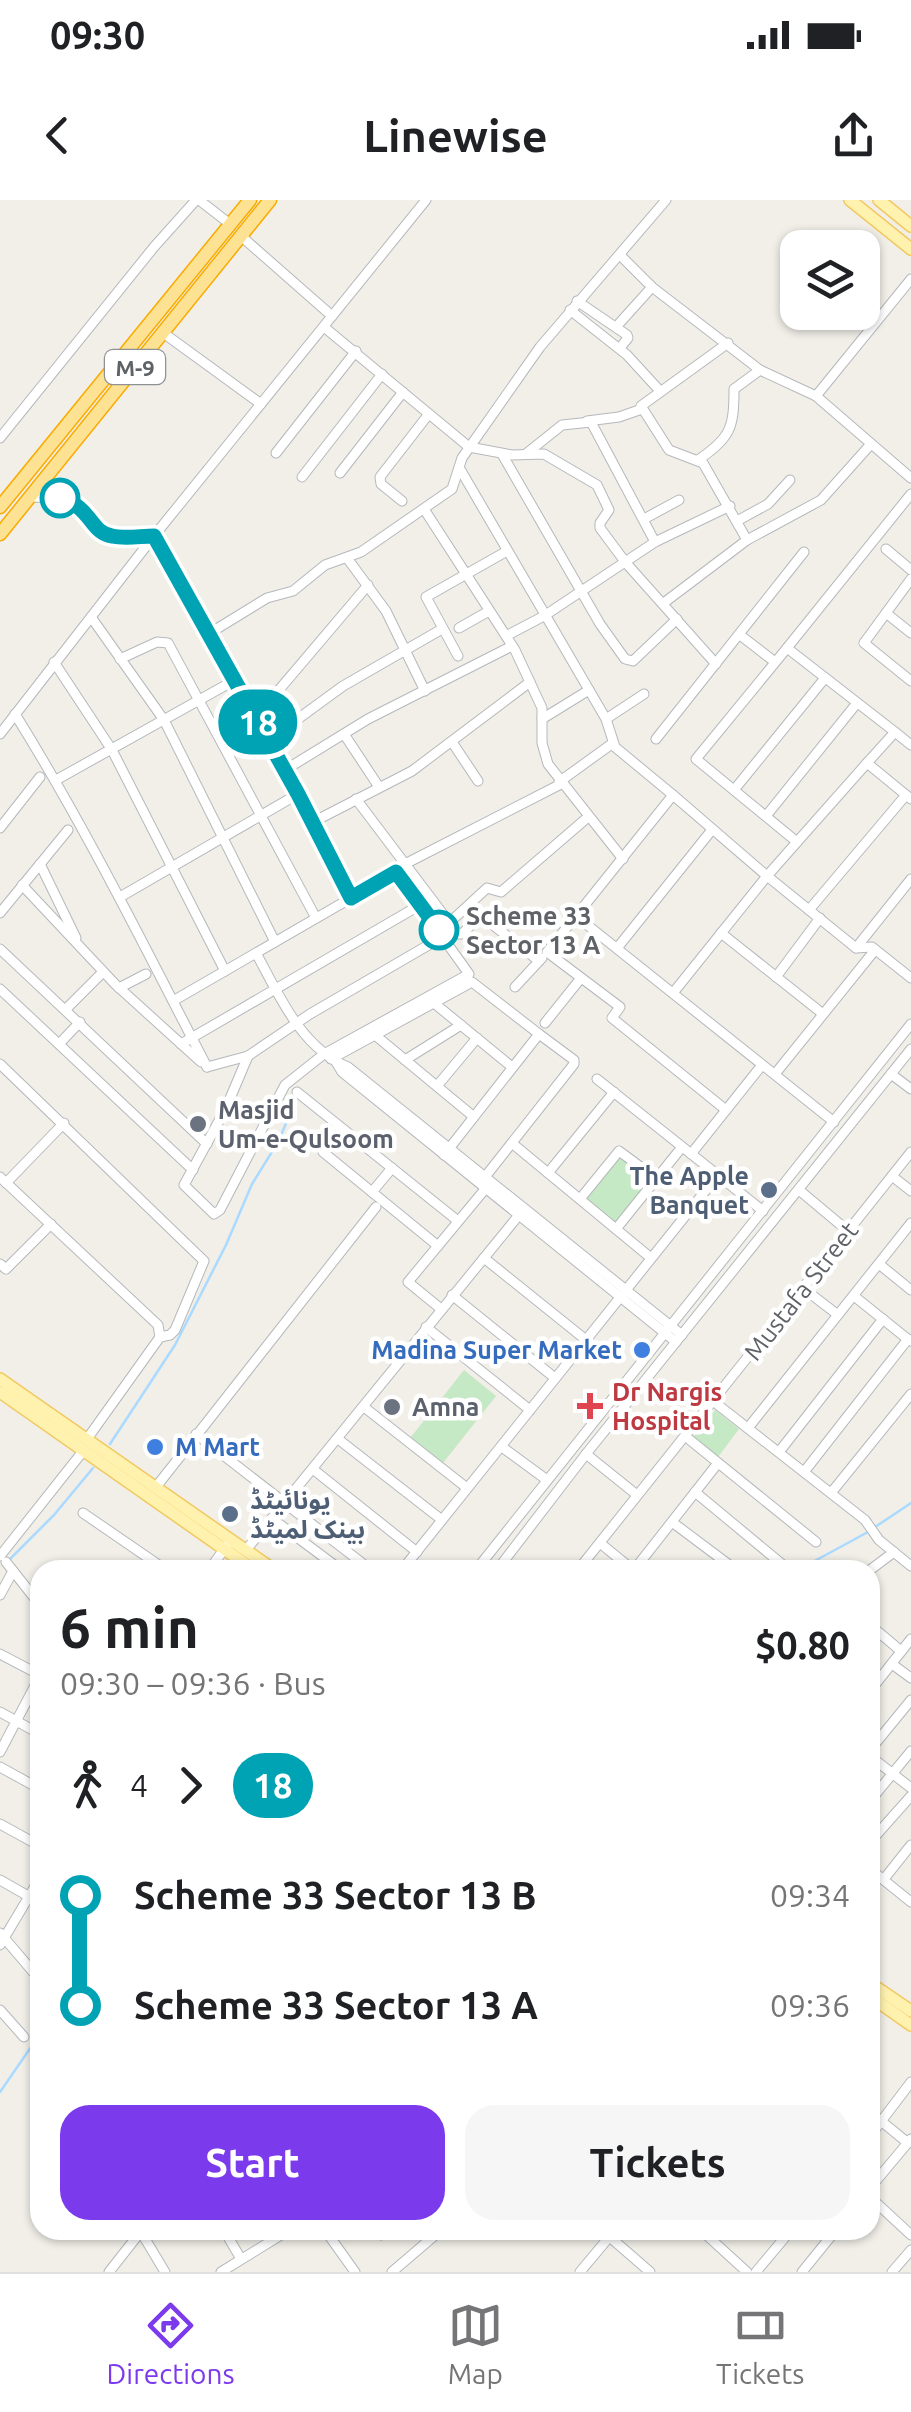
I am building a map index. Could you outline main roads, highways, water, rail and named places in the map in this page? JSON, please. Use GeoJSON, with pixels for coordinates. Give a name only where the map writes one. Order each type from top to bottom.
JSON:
{"type":"FeatureCollection","features":[{"type":"Feature","properties":{"kind":"highway","name":"M-9"},"geometry":{"type":"LineString","coordinates":[[0,508],[250,200]]}},
{"type":"Feature","properties":{"kind":"highway","name":"M-9"},"geometry":{"type":"LineString","coordinates":[[0,534],[270,200]]}},
{"type":"Feature","properties":{"kind":"main road"},"geometry":{"type":"LineString","coordinates":[[850,200],[911,249]]}},
{"type":"Feature","properties":{"kind":"main road"},"geometry":{"type":"LineString","coordinates":[[879,200],[911,226]]}},
{"type":"Feature","properties":{"kind":"main road"},"geometry":{"type":"LineString","coordinates":[[0,1379],[85,1445],[228,1545],[246,1550],[260,1560]]}},
{"type":"Feature","properties":{"kind":"main road"},"geometry":{"type":"LineString","coordinates":[[0,1392],[156,1487],[244,1560]]}},
{"type":"Feature","properties":{"kind":"main road"},"geometry":{"type":"LineString","coordinates":[[880,1990],[911,2011]]}},
{"type":"Feature","properties":{"kind":"main road"},"geometry":{"type":"LineString","coordinates":[[880,2003],[911,2025]]}},
{"type":"Feature","properties":{"kind":"waterway"},"geometry":{"type":"LineString","coordinates":[[110,1444],[175,1345],[294,1105]]}},
{"type":"Feature","properties":{"kind":"waterway"},"geometry":{"type":"LineString","coordinates":[[10,1559],[93,1468]]}},
{"type":"Feature","properties":{"kind":"waterway"},"geometry":{"type":"LineString","coordinates":[[875,1527],[911,1503]]}},
{"type":"Feature","properties":{"kind":"waterway"},"geometry":{"type":"LineString","coordinates":[[816,1560],[868,1532]]}},
{"type":"Feature","properties":{"kind":"waterway"},"geometry":{"type":"LineString","coordinates":[[0,2092],[30,2048]]}},
{"type":"Feature","properties":{"kind":"place","name":"Scheme 33 Sector 13 A"},"geometry":{"type":"Point","coordinates":[439,930]}},
{"type":"Feature","properties":{"kind":"place","name":"Masjid Um-e-Qulsoom"},"geometry":{"type":"Point","coordinates":[198,1124]}},
{"type":"Feature","properties":{"kind":"place","name":"The Apple Banquet"},"geometry":{"type":"Point","coordinates":[769,1190]}},
{"type":"Feature","properties":{"kind":"place","name":"Madina Super Market"},"geometry":{"type":"Point","coordinates":[642,1350]}},
{"type":"Feature","properties":{"kind":"place","name":"Dr Nargis Hospital"},"geometry":{"type":"Point","coordinates":[590,1406]}},
{"type":"Feature","properties":{"kind":"place","name":"Amna"},"geometry":{"type":"Point","coordinates":[392,1407]}},
{"type":"Feature","properties":{"kind":"place","name":"M Mart"},"geometry":{"type":"Point","coordinates":[155,1447]}},
{"type":"Feature","properties":{"kind":"place","name":"یونائیٹڈ بینک لمیٹڈ"},"geometry":{"type":"Point","coordinates":[230,1514]}}]}
